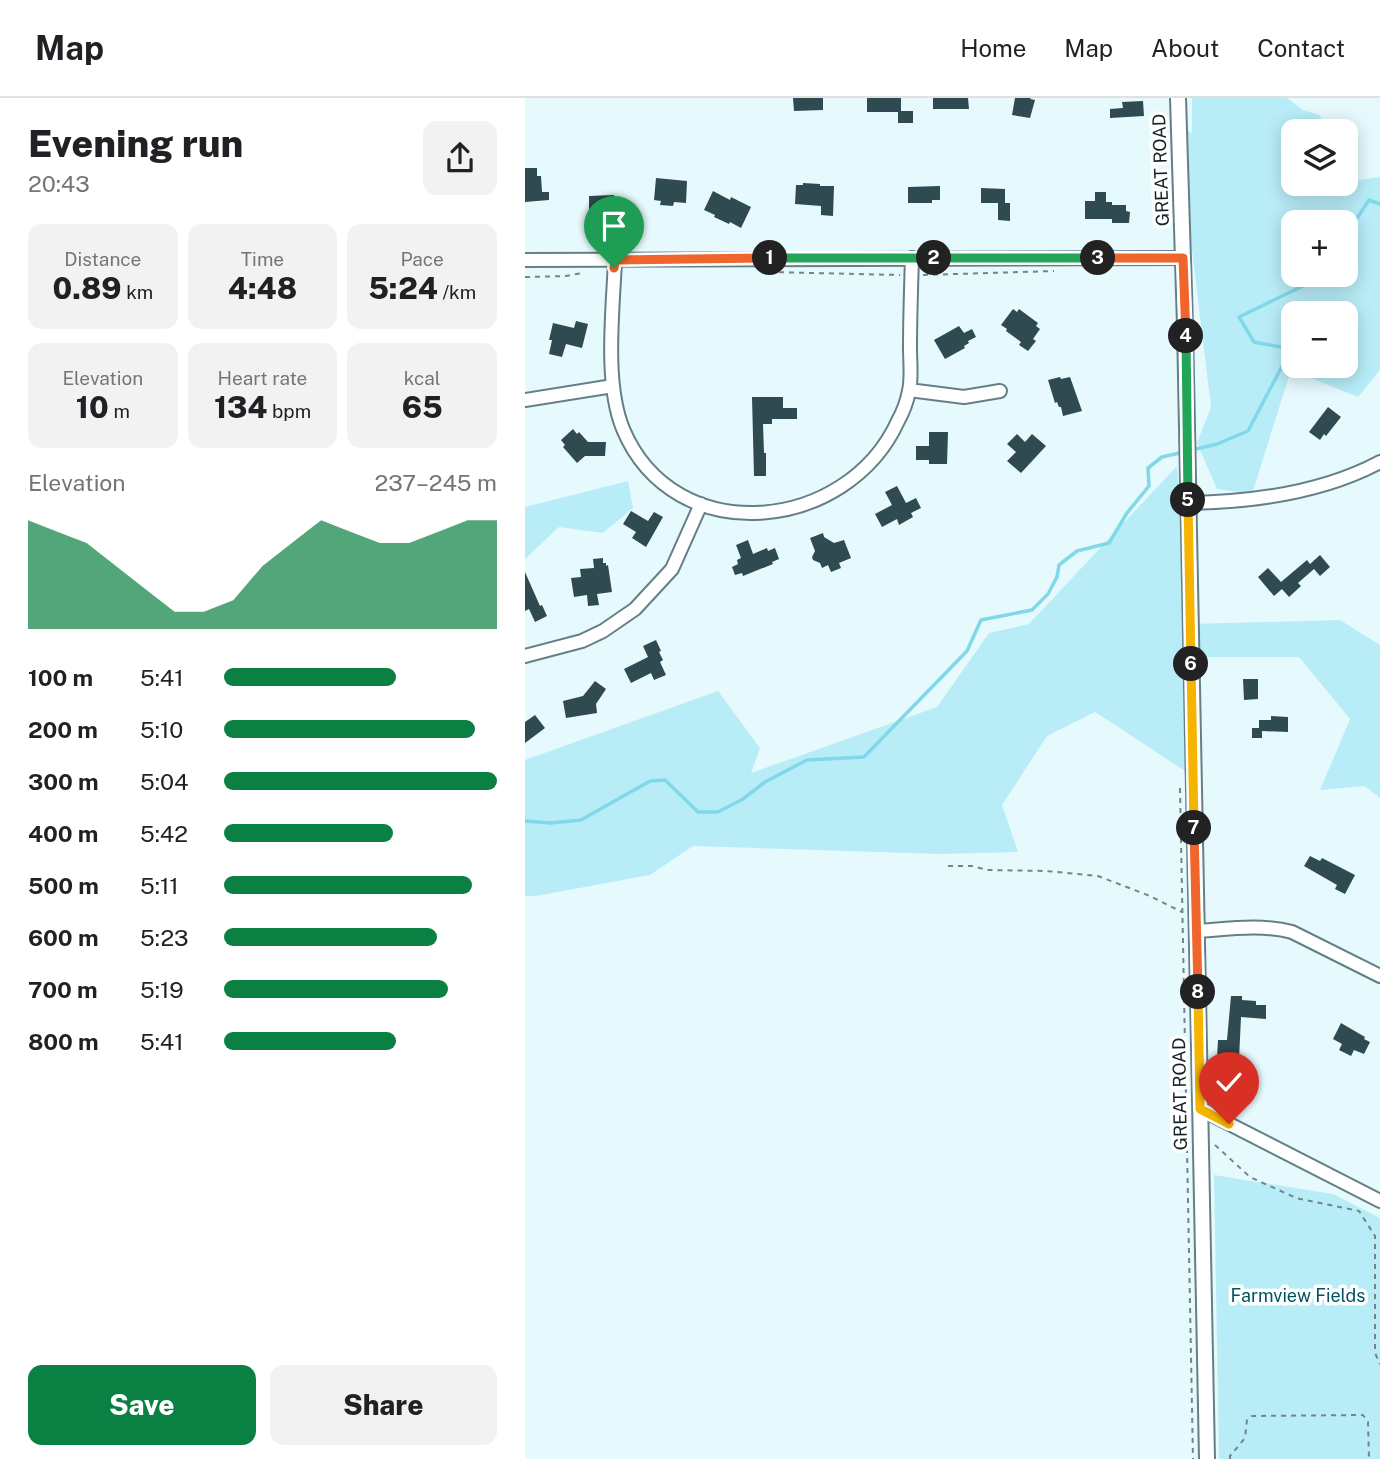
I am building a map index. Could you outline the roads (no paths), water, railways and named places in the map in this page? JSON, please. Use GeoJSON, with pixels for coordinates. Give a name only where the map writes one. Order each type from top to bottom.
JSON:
{"type":"FeatureCollection","features":[{"type":"Feature","properties":{"kind":"street","name":"GREAT ROAD"},"geometry":{"type":"LineString","coordinates":[[1178,98],[1207,1459]]}},
{"type":"Feature","properties":{"kind":"street"},"geometry":{"type":"LineString","coordinates":[[615,260],[613,386],[623,428],[641,459],[665,484],[683,496],[732,512],[754,513],[795,508],[819,500],[852,480],[879,453],[899,420],[909,390],[912,258]]}},
{"type":"Feature","properties":{"kind":"street"},"geometry":{"type":"LineString","coordinates":[[525,260],[1183,258]]}},
{"type":"Feature","properties":{"kind":"street"},"geometry":{"type":"LineString","coordinates":[[525,400],[613,386]]}},
{"type":"Feature","properties":{"kind":"street"},"geometry":{"type":"LineString","coordinates":[[909,390],[964,397],[1000,391]]}},
{"type":"Feature","properties":{"kind":"street"},"geometry":{"type":"LineString","coordinates":[[1188,503],[1242,500],[1291,493],[1323,485],[1380,462]]}},
{"type":"Feature","properties":{"kind":"street"},"geometry":{"type":"LineString","coordinates":[[525,656],[582,641],[603,631],[635,609],[671,569],[701,504]]}},
{"type":"Feature","properties":{"kind":"street"},"geometry":{"type":"LineString","coordinates":[[1196,931],[1278,928],[1292,932],[1380,976]]}},
{"type":"Feature","properties":{"kind":"street"},"geometry":{"type":"LineString","coordinates":[[1200,1109],[1380,1201]]}},
{"type":"Feature","properties":{"kind":"waterway"},"geometry":{"type":"LineString","coordinates":[[1358,217],[1369,200],[1380,204]]}},
{"type":"Feature","properties":{"kind":"waterway"},"geometry":{"type":"LineString","coordinates":[[1192,450],[1217,444],[1248,431],[1291,349],[1254,342],[1239,317],[1301,287]]}},
{"type":"Feature","properties":{"kind":"waterway"},"geometry":{"type":"LineString","coordinates":[[525,821],[551,823],[581,820],[650,781],[665,780],[698,812],[718,812],[743,799],[765,782],[807,760],[864,757],[967,651],[981,620],[1032,610],[1048,594],[1057,577],[1059,565],[1077,551],[1109,543],[1127,513],[1149,486],[1148,468],[1162,457],[1184,452]]}},
{"type":"Feature","properties":{"kind":"park label","name":"Farmview Fields"},"geometry":{"type":"Point","coordinates":[1298,1296]}}]}
